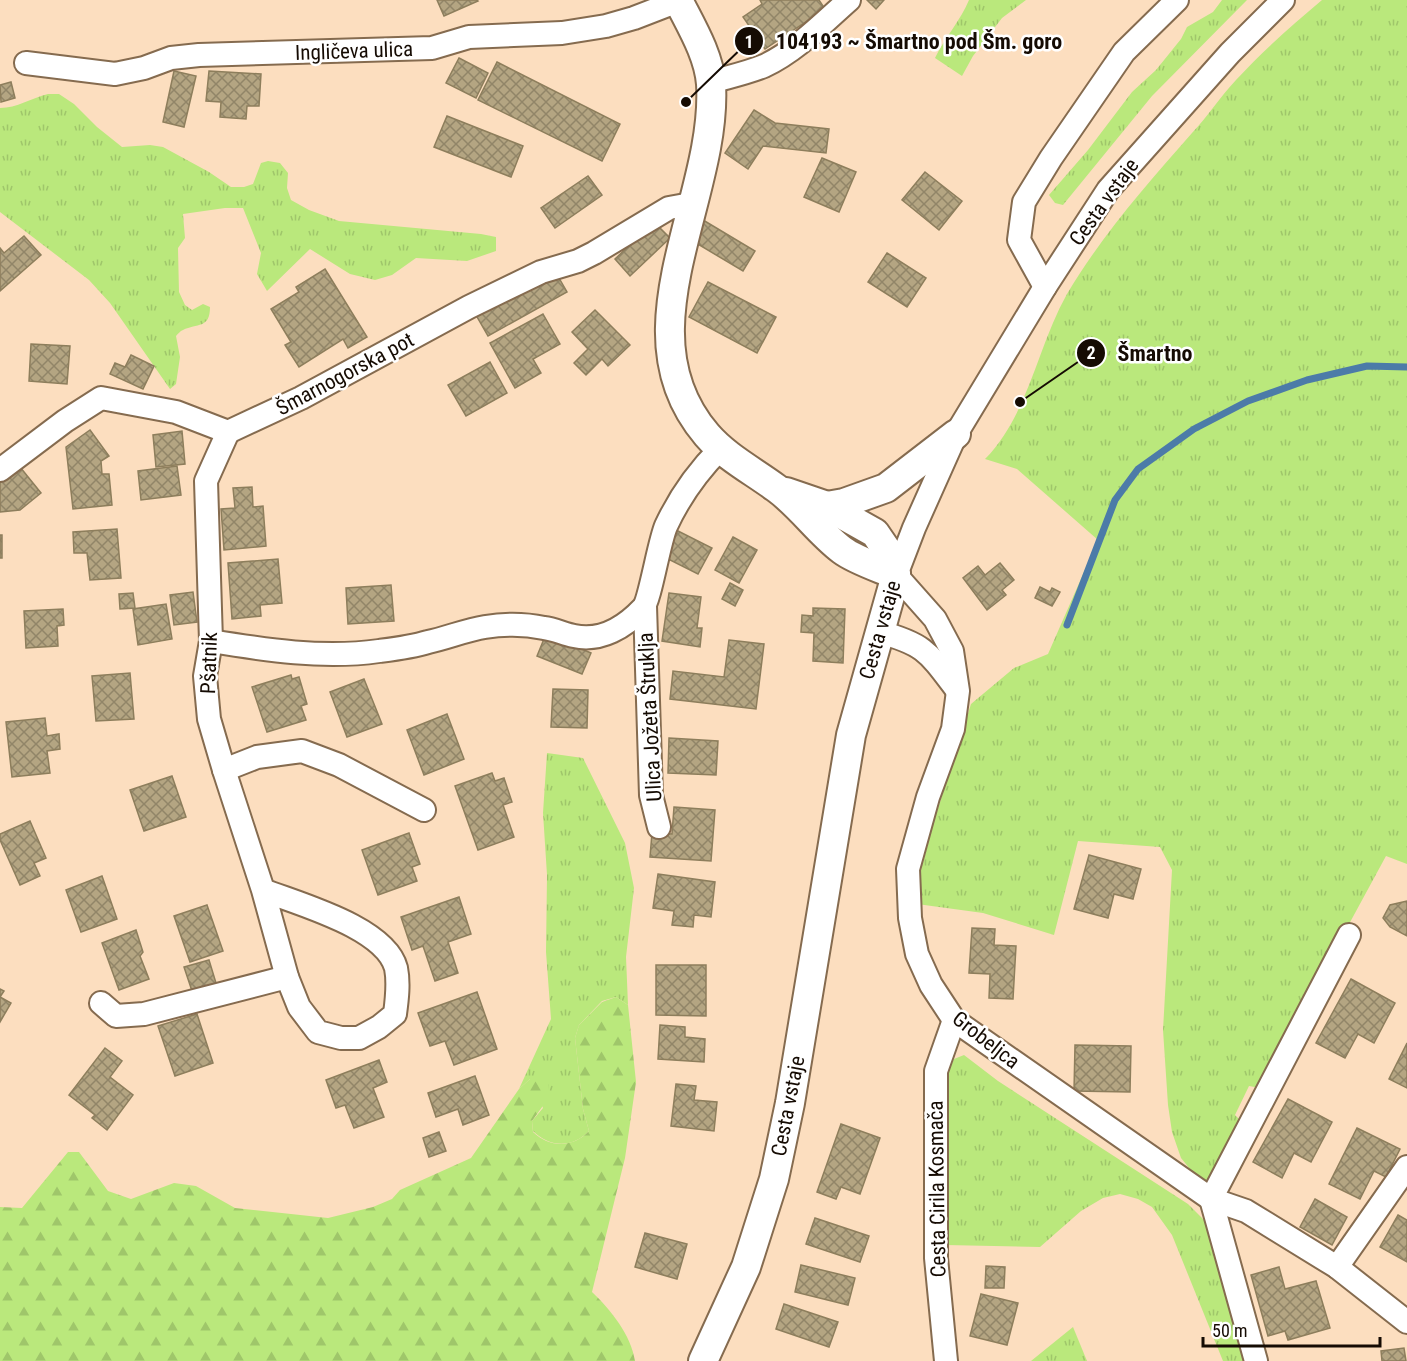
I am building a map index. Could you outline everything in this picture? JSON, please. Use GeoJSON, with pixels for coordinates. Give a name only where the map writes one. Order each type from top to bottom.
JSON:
{"type":"FeatureCollection","features":[{"type":"Feature","properties":{"kind":"main road"},"geometry":{"type":"LineString","coordinates":[[678,1],[701,49],[711,82],[709,122],[672,306],[670,336],[671,360],[675,378],[693,416],[708,436],[721,448],[778,489],[843,551],[896,574]]}},
{"type":"Feature","properties":{"kind":"main road"},"geometry":{"type":"LineString","coordinates":[[827,506],[844,503],[886,488],[956,434]]}},
{"type":"Feature","properties":{"kind":"main road"},"geometry":{"type":"LineString","coordinates":[[778,489],[827,506],[875,533],[888,552],[896,574]]}},
{"type":"Feature","properties":{"kind":"main road","name":"Cesta vstaje"},"geometry":{"type":"LineString","coordinates":[[703,1361],[746,1267],[774,1179],[790,1103],[851,735],[896,574]]}},
{"type":"Feature","properties":{"kind":"street"},"geometry":{"type":"LineString","coordinates":[[711,82],[765,65],[785,53],[849,0]]}},
{"type":"Feature","properties":{"kind":"street"},"geometry":{"type":"LineString","coordinates":[[1045,287],[1019,240],[1024,202],[1051,158],[1124,52],[1177,0]]}},
{"type":"Feature","properties":{"kind":"street","name":"Cesta vstaje"},"geometry":{"type":"LineString","coordinates":[[896,574],[956,434],[1045,287],[1108,190],[1230,53],[1283,0]]}},
{"type":"Feature","properties":{"kind":"street","name":"Ingličeva ulica"},"geometry":{"type":"LineString","coordinates":[[26,63],[115,74],[144,68],[171,58],[199,55],[432,48],[469,37],[562,33],[606,26],[678,1]]}},
{"type":"Feature","properties":{"kind":"street","name":"Šmarnogorska pot"},"geometry":{"type":"LineString","coordinates":[[228,432],[301,398],[469,307],[541,272],[578,261],[594,253],[669,208],[692,204]]}},
{"type":"Feature","properties":{"kind":"street"},"geometry":{"type":"LineString","coordinates":[[0,470],[65,421],[101,398],[176,412],[228,432]]}},
{"type":"Feature","properties":{"kind":"street","name":"Pšatnik"},"geometry":{"type":"LineString","coordinates":[[228,432],[206,481],[211,641],[205,676],[209,719],[287,977],[299,1007],[318,1032],[341,1038],[359,1038],[379,1027],[395,1014],[398,993],[395,966],[383,947],[357,927],[262,890]]}},
{"type":"Feature","properties":{"kind":"street","name":"Ulica Jožeta Štruklja"},"geometry":{"type":"LineString","coordinates":[[659,827],[651,795],[645,606],[666,526],[695,478],[721,448]]}},
{"type":"Feature","properties":{"kind":"street","name":"Grobeljca"},"geometry":{"type":"LineString","coordinates":[[896,574],[935,619],[952,651],[958,691],[953,729],[928,797],[908,869],[910,918],[917,954],[931,984],[954,1020],[1211,1199],[1246,1211],[1337,1266],[1404,1316]]}},
{"type":"Feature","properties":{"kind":"street","name":"Ulica Jožeta Štruklja"},"geometry":{"type":"LineString","coordinates":[[211,641],[278,651],[324,654],[377,651],[425,643],[484,627],[515,625],[544,628],[576,637],[590,638],[604,635],[620,627],[645,606]]}},
{"type":"Feature","properties":{"kind":"street"},"geometry":{"type":"LineString","coordinates":[[879,632],[901,638],[920,647],[932,656],[958,691]]}},
{"type":"Feature","properties":{"kind":"street"},"geometry":{"type":"LineString","coordinates":[[224,770],[257,757],[302,751],[339,765],[424,810]]}},
{"type":"Feature","properties":{"kind":"street"},"geometry":{"type":"LineString","coordinates":[[1256,1361],[1211,1199],[1349,935]]}},
{"type":"Feature","properties":{"kind":"street"},"geometry":{"type":"LineString","coordinates":[[101,1003],[116,1016],[144,1014],[287,977]]}},
{"type":"Feature","properties":{"kind":"street","name":"Cesta Cirila Kosmača"},"geometry":{"type":"LineString","coordinates":[[946,1361],[936,1258],[936,1071],[954,1020]]}},
{"type":"Feature","properties":{"kind":"street"},"geometry":{"type":"LineString","coordinates":[[1337,1266],[1407,1167]]}},
{"type":"Feature","properties":{"kind":"green space"},"geometry":{"type":"Polygon","coordinates":[[[969,0],[1026,0],[1002,18],[973,56],[962,76],[935,58],[969,0]]]}},
{"type":"Feature","properties":{"kind":"green space"},"geometry":{"type":"Polygon","coordinates":[[[1222,0],[1247,0],[1152,96],[1063,205],[1055,203],[1049,195],[1088,150],[1132,92],[1156,70],[1181,39],[1187,27],[1213,12],[1222,0]]]}},
{"type":"Feature","properties":{"kind":"green space"},"geometry":{"type":"Polygon","coordinates":[[[1322,0],[1407,0],[1407,864],[1386,856],[1260,1088],[1249,1086],[1235,1115],[1242,1122],[1213,1182],[1203,1185],[1181,1158],[1172,1132],[1168,1105],[1163,1030],[1172,870],[1160,847],[1078,841],[1054,935],[983,913],[917,904],[920,874],[934,821],[971,704],[1014,668],[1048,654],[1098,540],[1017,469],[985,459],[1012,422],[1067,294],[1110,230],[1236,80],[1322,0]]]}},
{"type":"Feature","properties":{"kind":"green space"},"geometry":{"type":"Polygon","coordinates":[[[48,94],[59,94],[74,104],[122,147],[150,145],[163,147],[231,187],[253,184],[261,163],[268,161],[280,163],[288,173],[287,188],[291,200],[309,210],[339,221],[496,237],[496,251],[467,261],[416,258],[392,275],[375,280],[350,274],[310,249],[267,291],[257,274],[261,253],[243,208],[183,214],[185,238],[178,248],[179,292],[185,305],[192,310],[203,304],[210,307],[208,319],[205,322],[182,330],[176,336],[180,357],[176,384],[170,389],[110,303],[89,280],[0,212],[0,108],[48,94]]]}},
{"type":"Feature","properties":{"kind":"green space"},"geometry":{"type":"Polygon","coordinates":[[[547,753],[583,758],[625,843],[634,888],[626,957],[628,1005],[616,997],[602,1001],[579,1025],[575,1038],[583,1109],[589,1131],[576,1141],[561,1144],[547,1141],[533,1131],[532,1121],[543,1108],[530,1079],[519,1089],[551,1019],[546,952],[547,875],[543,813],[547,753]]]}},
{"type":"Feature","properties":{"kind":"green space"},"geometry":{"type":"Polygon","coordinates":[[[616,997],[628,1005],[636,1082],[625,1158],[592,1292],[625,1332],[635,1361],[0,1361],[0,1207],[22,1208],[68,1152],[79,1152],[108,1191],[131,1199],[174,1183],[196,1186],[235,1208],[328,1218],[373,1207],[392,1199],[400,1190],[471,1158],[519,1089],[530,1079],[540,1078],[548,1084],[550,1096],[532,1121],[533,1132],[547,1141],[561,1144],[583,1137],[589,1131],[583,1109],[575,1038],[579,1025],[602,1002],[616,997]]]}},
{"type":"Feature","properties":{"kind":"green space"},"geometry":{"type":"Polygon","coordinates":[[[964,1055],[998,1081],[1188,1204],[1205,1221],[1244,1361],[1223,1361],[1172,1235],[1152,1207],[1138,1199],[1120,1194],[1103,1198],[1081,1211],[1040,1247],[945,1245],[948,1071],[954,1059],[964,1055]]]}},
{"type":"Feature","properties":{"kind":"green space"},"geometry":{"type":"Polygon","coordinates":[[[1073,1327],[1087,1361],[1031,1361],[1073,1327]]]}},
{"type":"Feature","properties":{"kind":"building"},"geometry":{"type":"Polygon","coordinates":[[[437,0],[477,0],[478,1],[444,16],[437,0]]]}},
{"type":"Feature","properties":{"kind":"building"},"geometry":{"type":"Polygon","coordinates":[[[760,0],[819,0],[825,9],[765,49],[743,17],[762,4],[760,0]]]}},
{"type":"Feature","properties":{"kind":"building"},"geometry":{"type":"Polygon","coordinates":[[[867,0],[884,0],[876,9],[867,0]]]}},
{"type":"Feature","properties":{"kind":"building"},"geometry":{"type":"Polygon","coordinates":[[[459,58],[488,73],[476,98],[446,83],[459,58]]]}},
{"type":"Feature","properties":{"kind":"building"},"geometry":{"type":"Polygon","coordinates":[[[497,62],[620,124],[602,161],[478,100],[497,62]]]}},
{"type":"Feature","properties":{"kind":"building"},"geometry":{"type":"Polygon","coordinates":[[[174,71],[196,76],[184,127],[163,122],[174,71]]]}},
{"type":"Feature","properties":{"kind":"building"},"geometry":{"type":"Polygon","coordinates":[[[209,71],[261,74],[259,106],[247,106],[246,119],[220,117],[221,102],[206,101],[209,71]]]}},
{"type":"Feature","properties":{"kind":"building"},"geometry":{"type":"Polygon","coordinates":[[[11,82],[15,98],[1,102],[0,85],[11,82]]]}},
{"type":"Feature","properties":{"kind":"building"},"geometry":{"type":"Polygon","coordinates":[[[754,110],[775,123],[829,129],[826,153],[763,146],[748,169],[725,153],[754,110]]]}},
{"type":"Feature","properties":{"kind":"building"},"geometry":{"type":"Polygon","coordinates":[[[447,116],[523,146],[511,177],[434,147],[447,116]]]}},
{"type":"Feature","properties":{"kind":"building"},"geometry":{"type":"Polygon","coordinates":[[[822,158],[856,172],[839,212],[804,197],[822,158]]]}},
{"type":"Feature","properties":{"kind":"building"},"geometry":{"type":"Polygon","coordinates":[[[925,172],[962,201],[939,230],[902,200],[925,172]]]}},
{"type":"Feature","properties":{"kind":"building"},"geometry":{"type":"Polygon","coordinates":[[[588,176],[602,195],[555,228],[541,208],[588,176]]]}},
{"type":"Feature","properties":{"kind":"building"},"geometry":{"type":"Polygon","coordinates":[[[703,220],[755,251],[743,271],[691,240],[703,220]]]}},
{"type":"Feature","properties":{"kind":"building"},"geometry":{"type":"Polygon","coordinates":[[[654,222],[670,238],[630,276],[615,259],[654,222]]]}},
{"type":"Feature","properties":{"kind":"building"},"geometry":{"type":"Polygon","coordinates":[[[24,236],[41,255],[0,291],[0,248],[4,253],[24,236]]]}},
{"type":"Feature","properties":{"kind":"building"},"geometry":{"type":"Polygon","coordinates":[[[887,253],[926,278],[907,307],[868,282],[887,253]]]}},
{"type":"Feature","properties":{"kind":"building"},"geometry":{"type":"Polygon","coordinates":[[[325,269],[367,337],[348,348],[343,339],[299,367],[285,345],[291,342],[271,309],[299,292],[296,287],[325,269]]]}},
{"type":"Feature","properties":{"kind":"building"},"geometry":{"type":"Polygon","coordinates":[[[555,271],[567,292],[488,336],[476,315],[555,271]]]}},
{"type":"Feature","properties":{"kind":"building"},"geometry":{"type":"Polygon","coordinates":[[[708,282],[776,317],[757,353],[689,317],[708,282]]]}},
{"type":"Feature","properties":{"kind":"building"},"geometry":{"type":"Polygon","coordinates":[[[595,310],[630,345],[608,366],[602,359],[586,375],[574,363],[588,349],[572,332],[595,310]]]}},
{"type":"Feature","properties":{"kind":"building"},"geometry":{"type":"Polygon","coordinates":[[[543,314],[560,344],[533,359],[541,373],[515,388],[490,343],[543,314]]]}},
{"type":"Feature","properties":{"kind":"building"},"geometry":{"type":"Polygon","coordinates":[[[31,344],[70,346],[67,384],[29,381],[31,344]]]}},
{"type":"Feature","properties":{"kind":"building"},"geometry":{"type":"Polygon","coordinates":[[[131,355],[154,366],[143,389],[110,374],[115,363],[125,367],[131,355]]]}},
{"type":"Feature","properties":{"kind":"building"},"geometry":{"type":"Polygon","coordinates":[[[490,362],[507,393],[466,416],[448,385],[490,362]]]}},
{"type":"Feature","properties":{"kind":"building"},"geometry":{"type":"Polygon","coordinates":[[[90,430],[109,456],[101,461],[102,474],[109,474],[112,505],[73,509],[66,447],[90,430]]]}},
{"type":"Feature","properties":{"kind":"building"},"geometry":{"type":"Polygon","coordinates":[[[182,431],[185,464],[156,467],[153,435],[182,431]]]}},
{"type":"Feature","properties":{"kind":"building"},"geometry":{"type":"Polygon","coordinates":[[[177,466],[181,495],[141,500],[138,471],[177,466]]]}},
{"type":"Feature","properties":{"kind":"building"},"geometry":{"type":"Polygon","coordinates":[[[20,467],[41,493],[20,510],[0,512],[0,483],[20,467]]]}},
{"type":"Feature","properties":{"kind":"building"},"geometry":{"type":"Polygon","coordinates":[[[252,487],[253,507],[263,506],[266,546],[224,550],[221,509],[235,508],[233,488],[252,487]]]}},
{"type":"Feature","properties":{"kind":"building"},"geometry":{"type":"Polygon","coordinates":[[[117,529],[121,578],[90,580],[87,553],[74,553],[73,532],[117,529]]]}},
{"type":"Feature","properties":{"kind":"building"},"geometry":{"type":"Polygon","coordinates":[[[676,530],[712,548],[698,574],[662,556],[676,530]]]}},
{"type":"Feature","properties":{"kind":"building"},"geometry":{"type":"Polygon","coordinates":[[[0,535],[2,535],[2,558],[0,558],[0,535]]]}},
{"type":"Feature","properties":{"kind":"building"},"geometry":{"type":"Polygon","coordinates":[[[733,537],[757,550],[739,583],[715,570],[733,537]]]}},
{"type":"Feature","properties":{"kind":"building"},"geometry":{"type":"Polygon","coordinates":[[[278,559],[282,603],[260,605],[261,616],[232,619],[228,563],[278,559]]]}},
{"type":"Feature","properties":{"kind":"building"},"geometry":{"type":"Polygon","coordinates":[[[1000,563],[1014,580],[1002,590],[1006,595],[987,610],[963,578],[978,566],[985,575],[1000,563]]]}},
{"type":"Feature","properties":{"kind":"building"},"geometry":{"type":"Polygon","coordinates":[[[730,583],[743,590],[735,606],[722,599],[730,583]]]}},
{"type":"Feature","properties":{"kind":"building"},"geometry":{"type":"Polygon","coordinates":[[[391,585],[394,621],[348,624],[346,588],[391,585]]]}},
{"type":"Feature","properties":{"kind":"building"},"geometry":{"type":"Polygon","coordinates":[[[1040,587],[1050,592],[1052,588],[1060,592],[1052,606],[1035,598],[1040,587]]]}},
{"type":"Feature","properties":{"kind":"building"},"geometry":{"type":"Polygon","coordinates":[[[193,592],[197,622],[174,625],[170,595],[193,592]]]}},
{"type":"Feature","properties":{"kind":"building"},"geometry":{"type":"Polygon","coordinates":[[[133,593],[135,608],[120,609],[119,594],[133,593]]]}},
{"type":"Feature","properties":{"kind":"building"},"geometry":{"type":"Polygon","coordinates":[[[669,593],[701,597],[697,628],[702,628],[700,647],[662,641],[669,593]]]}},
{"type":"Feature","properties":{"kind":"building"},"geometry":{"type":"Polygon","coordinates":[[[166,604],[172,639],[138,645],[133,609],[166,604]]]}},
{"type":"Feature","properties":{"kind":"building"},"geometry":{"type":"Polygon","coordinates":[[[813,608],[845,609],[843,663],[813,661],[814,633],[801,632],[802,615],[813,616],[813,608]]]}},
{"type":"Feature","properties":{"kind":"building"},"geometry":{"type":"Polygon","coordinates":[[[63,609],[64,625],[57,626],[58,646],[26,648],[24,611],[63,609]]]}},
{"type":"Feature","properties":{"kind":"building"},"geometry":{"type":"Polygon","coordinates":[[[546,634],[591,653],[582,674],[537,656],[546,634]]]}},
{"type":"Feature","properties":{"kind":"building"},"geometry":{"type":"Polygon","coordinates":[[[729,640],[764,644],[756,709],[670,699],[673,671],[724,677],[729,640]]]}},
{"type":"Feature","properties":{"kind":"building"},"geometry":{"type":"Polygon","coordinates":[[[130,673],[134,719],[96,721],[92,676],[130,673]]]}},
{"type":"Feature","properties":{"kind":"building"},"geometry":{"type":"Polygon","coordinates":[[[291,675],[292,679],[299,677],[307,704],[301,706],[306,720],[267,732],[252,687],[291,675]]]}},
{"type":"Feature","properties":{"kind":"building"},"geometry":{"type":"Polygon","coordinates":[[[364,679],[382,724],[347,737],[330,692],[364,679]]]}},
{"type":"Feature","properties":{"kind":"building"},"geometry":{"type":"Polygon","coordinates":[[[553,689],[588,690],[587,728],[551,727],[553,689]]]}},
{"type":"Feature","properties":{"kind":"building"},"geometry":{"type":"Polygon","coordinates":[[[447,714],[464,759],[424,775],[407,730],[447,714]]]}},
{"type":"Feature","properties":{"kind":"building"},"geometry":{"type":"Polygon","coordinates":[[[45,718],[47,736],[59,734],[60,749],[47,751],[50,773],[12,777],[6,722],[45,718]]]}},
{"type":"Feature","properties":{"kind":"building"},"geometry":{"type":"Polygon","coordinates":[[[669,738],[718,741],[716,775],[668,773],[669,738]]]}},
{"type":"Feature","properties":{"kind":"building"},"geometry":{"type":"Polygon","coordinates":[[[492,773],[495,781],[504,778],[512,802],[503,805],[514,837],[478,850],[455,786],[492,773]]]}},
{"type":"Feature","properties":{"kind":"building"},"geometry":{"type":"Polygon","coordinates":[[[172,776],[186,817],[144,831],[130,790],[172,776]]]}},
{"type":"Feature","properties":{"kind":"building"},"geometry":{"type":"Polygon","coordinates":[[[674,807],[715,810],[711,861],[650,857],[652,833],[672,834],[674,807]]]}},
{"type":"Feature","properties":{"kind":"building"},"geometry":{"type":"Polygon","coordinates":[[[30,821],[46,858],[34,863],[40,876],[20,885],[0,840],[0,834],[30,821]]]}},
{"type":"Feature","properties":{"kind":"building"},"geometry":{"type":"Polygon","coordinates":[[[409,833],[420,864],[412,867],[417,881],[378,895],[362,850],[409,833]]]}},
{"type":"Feature","properties":{"kind":"building"},"geometry":{"type":"Polygon","coordinates":[[[1089,855],[1141,869],[1133,899],[1114,894],[1108,918],[1074,909],[1089,855]]]}},
{"type":"Feature","properties":{"kind":"building"},"geometry":{"type":"Polygon","coordinates":[[[658,874],[715,882],[711,917],[694,915],[693,927],[672,925],[674,911],[653,908],[658,874]]]}},
{"type":"Feature","properties":{"kind":"building"},"geometry":{"type":"Polygon","coordinates":[[[102,876],[117,919],[81,932],[66,890],[102,876]]]}},
{"type":"Feature","properties":{"kind":"building"},"geometry":{"type":"Polygon","coordinates":[[[459,897],[471,934],[448,942],[458,973],[435,981],[423,946],[412,950],[401,917],[459,897]]]}},
{"type":"Feature","properties":{"kind":"building"},"geometry":{"type":"Polygon","coordinates":[[[1407,901],[1407,936],[1390,927],[1383,918],[1390,905],[1407,901]]]}},
{"type":"Feature","properties":{"kind":"building"},"geometry":{"type":"Polygon","coordinates":[[[207,905],[223,951],[190,962],[174,916],[207,905]]]}},
{"type":"Feature","properties":{"kind":"building"},"geometry":{"type":"Polygon","coordinates":[[[972,928],[995,929],[994,945],[1016,946],[1013,999],[989,998],[990,974],[969,973],[972,928]]]}},
{"type":"Feature","properties":{"kind":"building"},"geometry":{"type":"Polygon","coordinates":[[[136,930],[143,952],[140,956],[149,979],[119,990],[102,943],[136,930]]]}},
{"type":"Feature","properties":{"kind":"building"},"geometry":{"type":"Polygon","coordinates":[[[209,960],[216,983],[192,991],[184,967],[209,960]]]}},
{"type":"Feature","properties":{"kind":"building"},"geometry":{"type":"Polygon","coordinates":[[[656,965],[706,965],[706,1016],[656,1015],[656,965]]]}},
{"type":"Feature","properties":{"kind":"building"},"geometry":{"type":"Polygon","coordinates":[[[1351,979],[1395,1003],[1374,1043],[1358,1034],[1345,1058],[1316,1043],[1351,979]]]}},
{"type":"Feature","properties":{"kind":"building"},"geometry":{"type":"Polygon","coordinates":[[[477,992],[497,1049],[454,1065],[445,1041],[430,1046],[418,1013],[477,992]]]}},
{"type":"Feature","properties":{"kind":"building"},"geometry":{"type":"Polygon","coordinates":[[[0,997],[11,1003],[0,1022],[0,997]]]}},
{"type":"Feature","properties":{"kind":"building"},"geometry":{"type":"Polygon","coordinates":[[[197,1014],[213,1063],[175,1076],[158,1026],[197,1014]]]}},
{"type":"Feature","properties":{"kind":"building"},"geometry":{"type":"Polygon","coordinates":[[[660,1025],[685,1027],[685,1037],[705,1039],[704,1062],[658,1059],[660,1025]]]}},
{"type":"Feature","properties":{"kind":"building"},"geometry":{"type":"Polygon","coordinates":[[[1407,1043],[1407,1088],[1389,1079],[1407,1043]]]}},
{"type":"Feature","properties":{"kind":"building"},"geometry":{"type":"Polygon","coordinates":[[[1075,1045],[1131,1046],[1130,1092],[1074,1091],[1075,1045]]]}},
{"type":"Feature","properties":{"kind":"building"},"geometry":{"type":"Polygon","coordinates":[[[105,1048],[122,1061],[110,1077],[133,1095],[107,1130],[92,1118],[95,1115],[69,1095],[105,1048]]]}},
{"type":"Feature","properties":{"kind":"building"},"geometry":{"type":"Polygon","coordinates":[[[379,1060],[387,1082],[373,1088],[384,1117],[354,1128],[345,1105],[336,1108],[326,1080],[379,1060]]]}},
{"type":"Feature","properties":{"kind":"building"},"geometry":{"type":"Polygon","coordinates":[[[475,1076],[489,1115],[463,1125],[458,1109],[436,1117],[428,1093],[475,1076]]]}},
{"type":"Feature","properties":{"kind":"building"},"geometry":{"type":"Polygon","coordinates":[[[676,1084],[696,1086],[694,1100],[717,1102],[714,1131],[671,1126],[676,1084]]]}},
{"type":"Feature","properties":{"kind":"building"},"geometry":{"type":"Polygon","coordinates":[[[1288,1099],[1332,1122],[1311,1162],[1294,1153],[1282,1178],[1253,1162],[1288,1099]]]}},
{"type":"Feature","properties":{"kind":"building"},"geometry":{"type":"Polygon","coordinates":[[[841,1124],[880,1138],[860,1194],[841,1187],[836,1199],[817,1192],[841,1124]]]}},
{"type":"Feature","properties":{"kind":"building"},"geometry":{"type":"Polygon","coordinates":[[[1357,1128],[1400,1149],[1386,1177],[1374,1171],[1360,1199],[1329,1184],[1357,1128]]]}},
{"type":"Feature","properties":{"kind":"building"},"geometry":{"type":"Polygon","coordinates":[[[439,1132],[446,1151],[429,1157],[423,1138],[439,1132]]]}},
{"type":"Feature","properties":{"kind":"building"},"geometry":{"type":"Polygon","coordinates":[[[1315,1199],[1347,1217],[1332,1245],[1300,1227],[1315,1199]]]}},
{"type":"Feature","properties":{"kind":"building"},"geometry":{"type":"Polygon","coordinates":[[[1398,1215],[1407,1220],[1407,1262],[1380,1247],[1398,1215]]]}},
{"type":"Feature","properties":{"kind":"building"},"geometry":{"type":"Polygon","coordinates":[[[815,1218],[869,1236],[860,1262],[806,1244],[815,1218]]]}},
{"type":"Feature","properties":{"kind":"building"},"geometry":{"type":"Polygon","coordinates":[[[645,1233],[687,1244],[677,1279],[635,1267],[645,1233]]]}},
{"type":"Feature","properties":{"kind":"building"},"geometry":{"type":"Polygon","coordinates":[[[801,1265],[855,1278],[848,1305],[795,1292],[801,1265]]]}},
{"type":"Feature","properties":{"kind":"building"},"geometry":{"type":"Polygon","coordinates":[[[986,1266],[1005,1267],[1004,1288],[985,1288],[986,1266]]]}},
{"type":"Feature","properties":{"kind":"building"},"geometry":{"type":"Polygon","coordinates":[[[1279,1267],[1285,1289],[1316,1281],[1330,1328],[1288,1340],[1285,1331],[1268,1336],[1251,1275],[1279,1267]]]}},
{"type":"Feature","properties":{"kind":"building"},"geometry":{"type":"Polygon","coordinates":[[[981,1294],[1018,1303],[1007,1345],[970,1336],[981,1294]]]}},
{"type":"Feature","properties":{"kind":"building"},"geometry":{"type":"Polygon","coordinates":[[[784,1304],[838,1322],[829,1347],[776,1329],[784,1304]]]}},
{"type":"Feature","properties":{"kind":"building"},"geometry":{"type":"Polygon","coordinates":[[[1404,1348],[1406,1361],[1382,1361],[1381,1351],[1404,1348]]]}},
{"type":"Feature","properties":{"kind":"waterway"},"geometry":{"type":"LineString","coordinates":[[1067,625],[1115,500],[1138,469],[1194,429],[1248,401],[1307,380],[1367,366],[1407,367]]}},
{"type":"Feature","properties":{"kind":"place","name":"104193 ~ Šmartno pod Šm. goro"},"geometry":{"type":"Point","coordinates":[686,102]}},
{"type":"Feature","properties":{"kind":"place","name":"Šmartno"},"geometry":{"type":"Point","coordinates":[1020,402]}}]}
